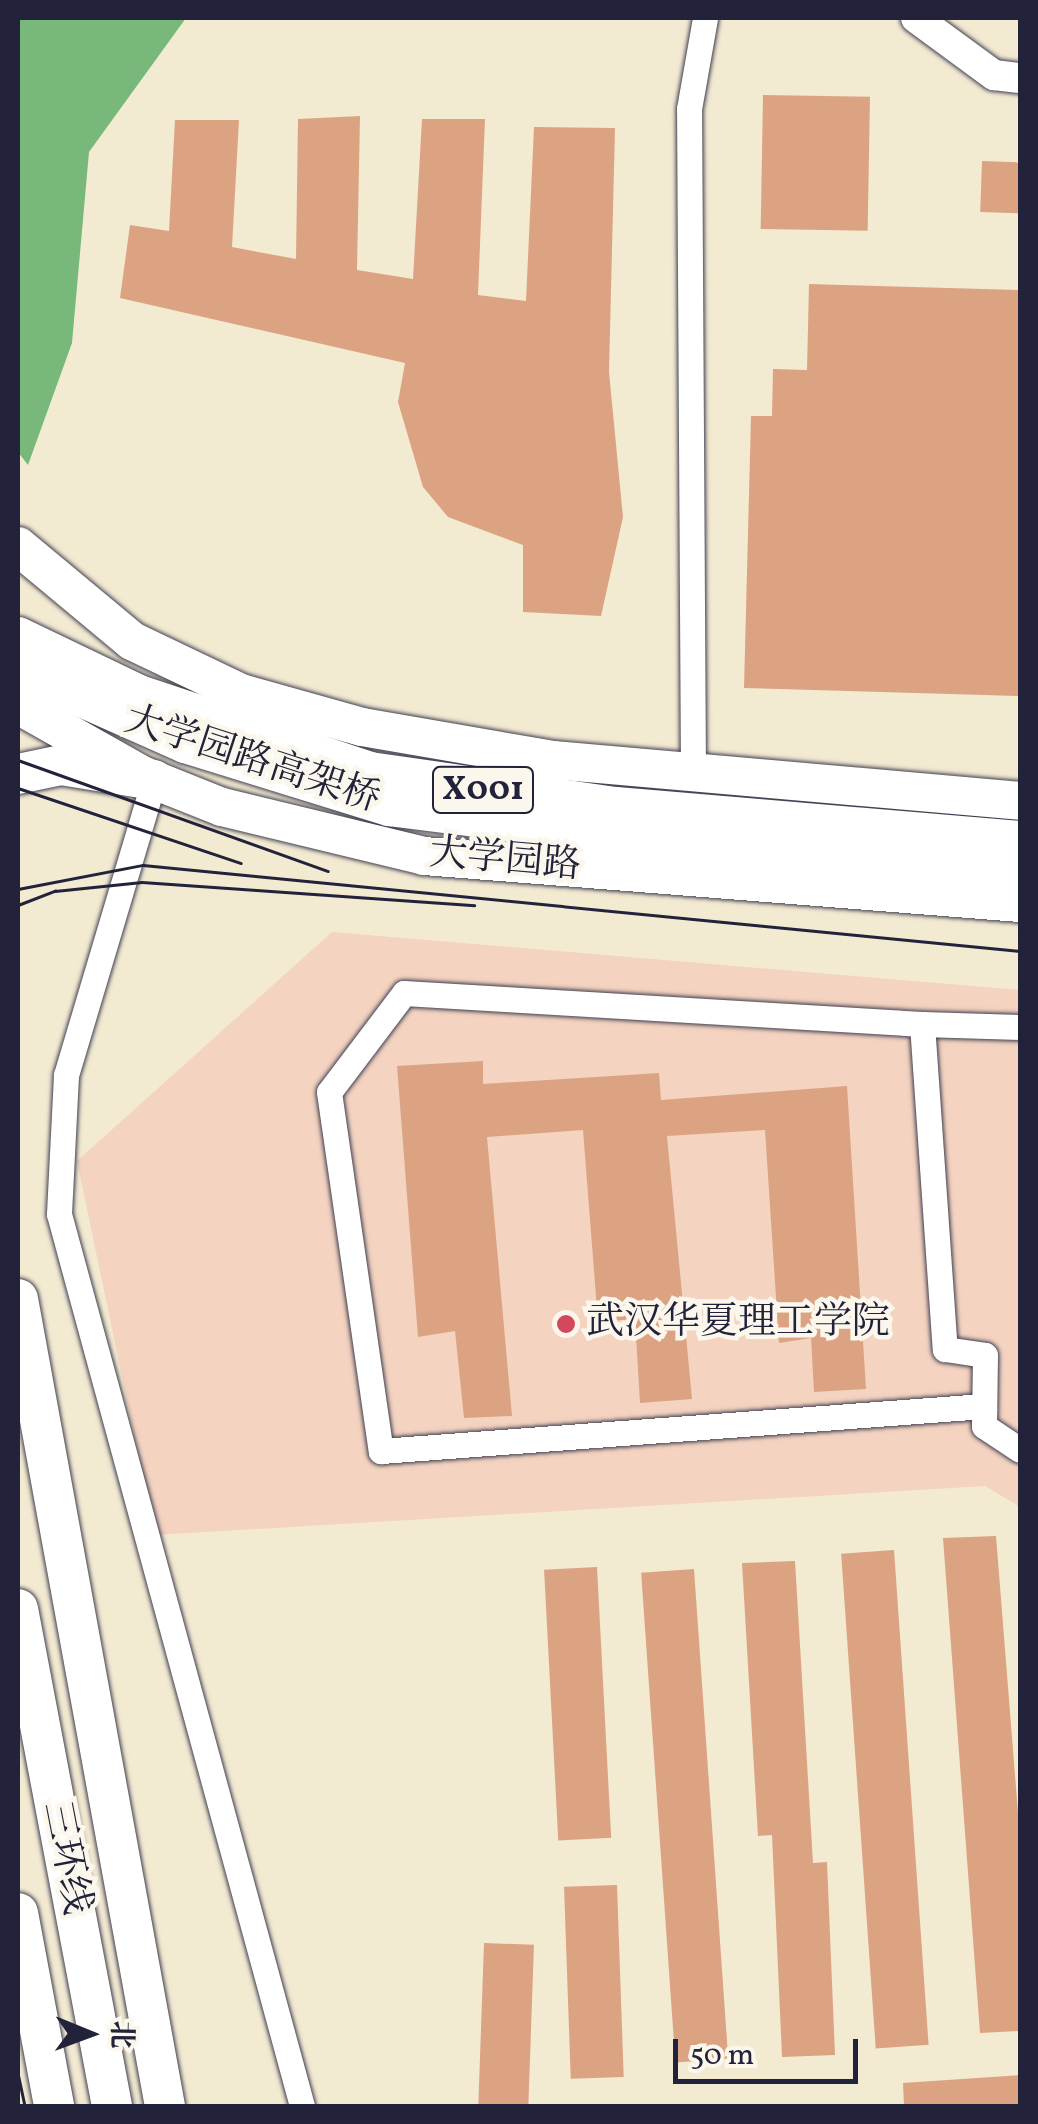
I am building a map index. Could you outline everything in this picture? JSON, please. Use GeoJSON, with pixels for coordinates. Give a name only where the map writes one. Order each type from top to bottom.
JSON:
{"type":"FeatureCollection","features":[{"type":"Feature","properties":{"kind":"highway"},"geometry":{"type":"LineString","coordinates":[[18,774],[61,765],[154,780]]}},
{"type":"Feature","properties":{"kind":"highway"},"geometry":{"type":"LineString","coordinates":[[18,1298],[165,2106]]}},
{"type":"Feature","properties":{"kind":"highway","name":"三环线"},"geometry":{"type":"LineString","coordinates":[[18,1609],[112,2106]]}},
{"type":"Feature","properties":{"kind":"highway","name":"三环线"},"geometry":{"type":"LineString","coordinates":[[18,1913],[54,2106]]}},
{"type":"Feature","properties":{"kind":"main road"},"geometry":{"type":"LineString","coordinates":[[18,546],[132,642],[241,692],[466,748],[693,774],[1014,803]]}},
{"type":"Feature","properties":{"kind":"main road","name":"大学园路"},"geometry":{"type":"LineString","coordinates":[[18,636],[139,694],[370,771],[583,802],[974,849],[1020,840]]}},
{"type":"Feature","properties":{"kind":"main road","name":"大学园路高架桥"},"geometry":{"type":"LineString","coordinates":[[18,670],[185,744],[390,807],[720,849],[974,849]]}},
{"type":"Feature","properties":{"kind":"main road","name":"大学园路"},"geometry":{"type":"LineString","coordinates":[[18,705],[154,780],[222,807],[424,856],[1020,903]]}},
{"type":"Feature","properties":{"kind":"main road"},"geometry":{"type":"LineString","coordinates":[[974,849],[1020,867]]}},
{"type":"Feature","properties":{"kind":"street"},"geometry":{"type":"LineString","coordinates":[[693,774],[689,109],[705,18]]}},
{"type":"Feature","properties":{"kind":"street"},"geometry":{"type":"LineString","coordinates":[[916,18],[994,75],[1020,78]]}},
{"type":"Feature","properties":{"kind":"street"},"geometry":{"type":"LineString","coordinates":[[154,780],[66,1075],[59,1214],[302,2106]]}},
{"type":"Feature","properties":{"kind":"street"},"geometry":{"type":"LineString","coordinates":[[984,1406],[381,1452],[329,1092],[404,992],[1020,1027]]}},
{"type":"Feature","properties":{"kind":"street"},"geometry":{"type":"LineString","coordinates":[[922,1024],[944,1349],[985,1355],[984,1426],[1020,1450]]}},
{"type":"Feature","properties":{"kind":"shaded area","name":"武汉华夏理工学院"},"geometry":{"type":"Polygon","coordinates":[[[332,932],[1020,990],[1020,1507],[985,1486],[155,1535],[77,1161],[332,932]]]}},
{"type":"Feature","properties":{"kind":"green space"},"geometry":{"type":"Polygon","coordinates":[[[18,18],[186,18],[89,152],[72,343],[28,465],[18,452],[18,18]]]}},
{"type":"Feature","properties":{"kind":"building"},"geometry":{"type":"Polygon","coordinates":[[[763,95],[870,97],[868,231],[761,229],[763,95]]]}},
{"type":"Feature","properties":{"kind":"building"},"geometry":{"type":"Polygon","coordinates":[[[360,116],[357,270],[413,279],[422,119],[485,119],[478,295],[526,301],[534,127],[615,128],[609,372],[623,517],[601,616],[523,612],[523,545],[448,517],[423,487],[398,402],[405,363],[120,298],[130,225],[169,231],[175,120],[239,120],[232,247],[296,259],[298,119],[360,116]]]}},
{"type":"Feature","properties":{"kind":"building"},"geometry":{"type":"Polygon","coordinates":[[[982,161],[1020,162],[1018,213],[980,212],[982,161]]]}},
{"type":"Feature","properties":{"kind":"building"},"geometry":{"type":"Polygon","coordinates":[[[809,284],[1020,290],[1020,696],[744,688],[751,416],[772,416],[773,369],[807,370],[809,284]]]}},
{"type":"Feature","properties":{"kind":"building"},"geometry":{"type":"Polygon","coordinates":[[[483,1061],[483,1084],[659,1073],[661,1100],[847,1086],[866,1389],[814,1392],[811,1338],[779,1343],[765,1130],[667,1136],[692,1399],[640,1403],[635,1319],[598,1322],[583,1130],[487,1137],[512,1416],[464,1418],[455,1331],[418,1337],[397,1066],[483,1061]]]}},
{"type":"Feature","properties":{"kind":"building"},"geometry":{"type":"Polygon","coordinates":[[[996,1536],[1020,1838],[1020,2031],[980,2033],[943,1538],[996,1536]]]}},
{"type":"Feature","properties":{"kind":"building"},"geometry":{"type":"Polygon","coordinates":[[[894,1550],[929,2045],[876,2048],[841,1554],[894,1550]]]}},
{"type":"Feature","properties":{"kind":"building"},"geometry":{"type":"Polygon","coordinates":[[[795,1561],[813,1863],[827,1862],[835,2055],[782,2057],[772,1835],[758,1836],[742,1563],[795,1561]]]}},
{"type":"Feature","properties":{"kind":"building"},"geometry":{"type":"Polygon","coordinates":[[[597,1567],[611,1838],[558,1840],[544,1570],[597,1567]]]}},
{"type":"Feature","properties":{"kind":"building"},"geometry":{"type":"Polygon","coordinates":[[[694,1569],[728,2059],[675,2063],[641,1573],[694,1569]]]}},
{"type":"Feature","properties":{"kind":"building"},"geometry":{"type":"Polygon","coordinates":[[[617,1885],[624,2077],[571,2079],[564,1887],[617,1885]]]}},
{"type":"Feature","properties":{"kind":"building"},"geometry":{"type":"Polygon","coordinates":[[[484,1943],[534,1945],[528,2106],[478,2106],[484,1943]]]}},
{"type":"Feature","properties":{"kind":"building"},"geometry":{"type":"Polygon","coordinates":[[[1020,2075],[1020,2106],[904,2106],[903,2083],[1020,2075]]]}},
{"type":"Feature","properties":{"kind":"tram line"},"geometry":{"type":"LineString","coordinates":[[18,760],[328,871]]}},
{"type":"Feature","properties":{"kind":"tram line"},"geometry":{"type":"LineString","coordinates":[[18,788],[241,863]]}},
{"type":"Feature","properties":{"kind":"tram line"},"geometry":{"type":"LineString","coordinates":[[18,889],[143,865],[1020,951]]}},
{"type":"Feature","properties":{"kind":"tram line"},"geometry":{"type":"LineString","coordinates":[[18,905],[55,891],[142,882],[474,905]]}},
{"type":"Feature","properties":{"kind":"tram line"},"geometry":{"type":"LineString","coordinates":[[18,2073],[25,2106]]}},
{"type":"Feature","properties":{"kind":"place","name":"武汉华夏理工学院"},"geometry":{"type":"Point","coordinates":[566,1324]}}]}
